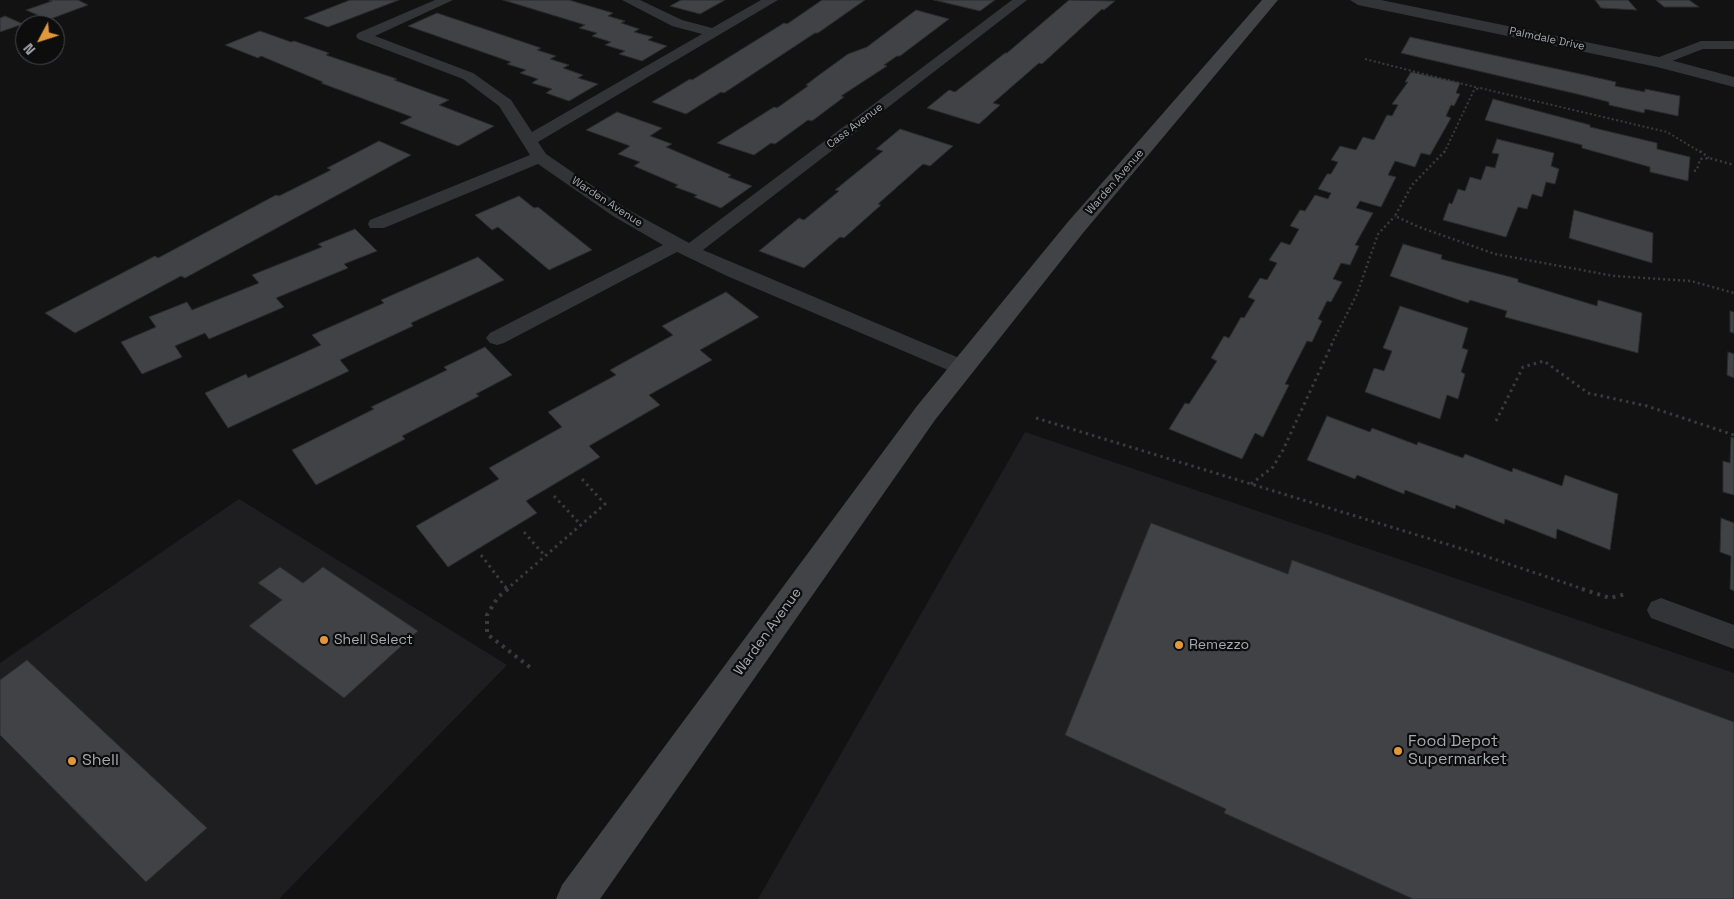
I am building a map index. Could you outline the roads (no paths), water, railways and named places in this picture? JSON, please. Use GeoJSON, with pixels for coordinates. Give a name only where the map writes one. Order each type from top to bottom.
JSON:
{"type":"FeatureCollection","features":[{"type":"Feature","properties":{"kind":"main road","name":"Warden Avenue"},"geometry":{"type":"LineString","coordinates":[[576,899],[920,421],[1076,228],[1270,0]]}},
{"type":"Feature","properties":{"kind":"street","name":"Palmdale Drive"},"geometry":{"type":"LineString","coordinates":[[1358,0],[1659,62],[1734,82]]}},
{"type":"Feature","properties":{"kind":"lane","name":"Warden Avenue"},"geometry":{"type":"LineString","coordinates":[[446,0],[363,36],[468,76],[505,104],[530,139],[540,157],[618,212],[683,248],[963,368]]}},
{"type":"Feature","properties":{"kind":"lane"},"geometry":{"type":"LineString","coordinates":[[629,0],[677,23],[713,34]]}},
{"type":"Feature","properties":{"kind":"lane"},"geometry":{"type":"LineString","coordinates":[[530,139],[771,0]]}},
{"type":"Feature","properties":{"kind":"lane","name":"Cass Avenue"},"geometry":{"type":"LineString","coordinates":[[497,338],[683,248],[1020,0]]}},
{"type":"Feature","properties":{"kind":"lane"},"geometry":{"type":"LineString","coordinates":[[1659,62],[1702,45],[1734,45]]}},
{"type":"Feature","properties":{"kind":"lane"},"geometry":{"type":"LineString","coordinates":[[1659,62],[1708,61]]}},
{"type":"Feature","properties":{"kind":"lane"},"geometry":{"type":"LineString","coordinates":[[376,224],[540,157]]}},
{"type":"Feature","properties":{"kind":"lane"},"geometry":{"type":"LineString","coordinates":[[1660,610],[1734,637]]}},
{"type":"Feature","properties":{"kind":"place","name":"Shell Select"},"geometry":{"type":"Point","coordinates":[324,640]}},
{"type":"Feature","properties":{"kind":"place","name":"Remezzo"},"geometry":{"type":"Point","coordinates":[1179,645]}},
{"type":"Feature","properties":{"kind":"place","name":"Food Depot Supermarket"},"geometry":{"type":"Point","coordinates":[1398,751]}},
{"type":"Feature","properties":{"kind":"place","name":"Shell"},"geometry":{"type":"Point","coordinates":[72,761]}}]}
